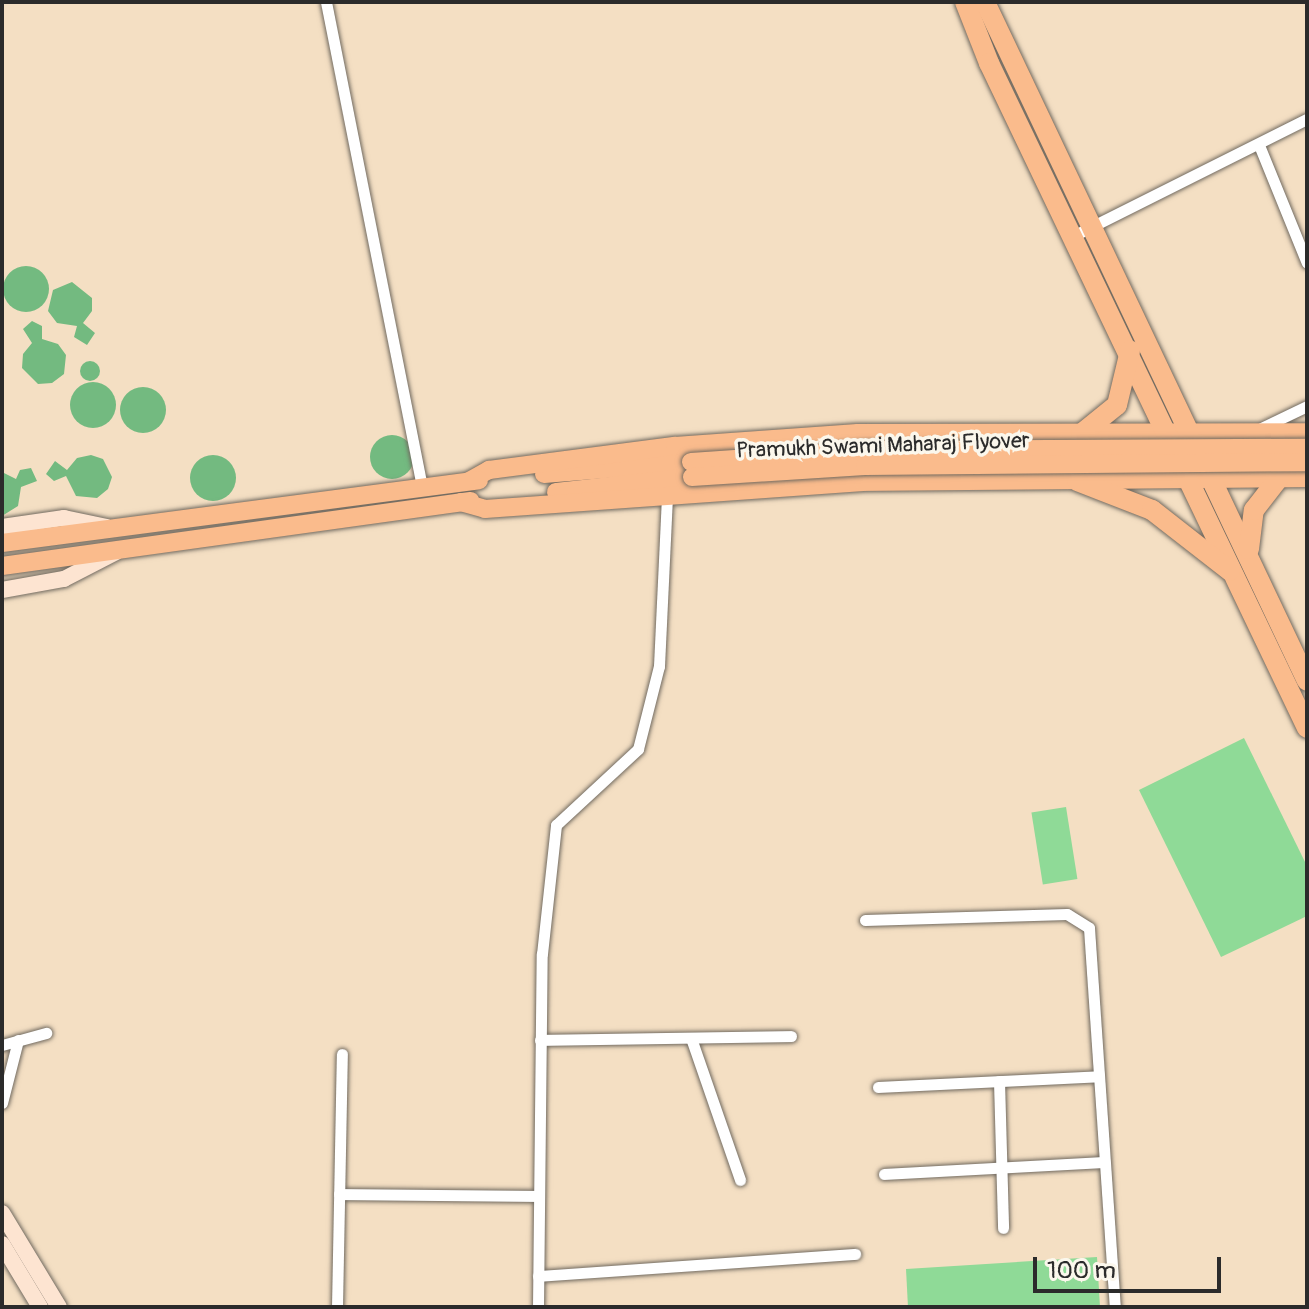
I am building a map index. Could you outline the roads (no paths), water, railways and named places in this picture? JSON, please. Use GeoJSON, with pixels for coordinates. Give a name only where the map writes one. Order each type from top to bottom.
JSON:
{"type":"FeatureCollection","features":[{"type":"Feature","properties":{"kind":"highway"},"geometry":{"type":"LineString","coordinates":[[965,2],[989,63],[1084,230],[1193,434],[1307,681]]}},
{"type":"Feature","properties":{"kind":"highway"},"geometry":{"type":"LineString","coordinates":[[985,2],[1084,230],[1130,351],[1307,728]]}},
{"type":"Feature","properties":{"kind":"highway"},"geometry":{"type":"LineString","coordinates":[[1081,434],[1117,405],[1130,351]]}},
{"type":"Feature","properties":{"kind":"highway"},"geometry":{"type":"LineString","coordinates":[[1248,554],[1254,510],[1279,478]]}},
{"type":"Feature","properties":{"kind":"highway"},"geometry":{"type":"LineString","coordinates":[[1077,481],[1152,510],[1236,576]]}},
{"type":"Feature","properties":{"kind":"main road"},"geometry":{"type":"LineString","coordinates":[[2,543],[469,481],[489,470],[675,446],[858,433],[1307,432]]}},
{"type":"Feature","properties":{"kind":"main road","name":"Pramukh Swami Maharaj Flyover"},"geometry":{"type":"LineString","coordinates":[[469,481],[865,450],[1307,448]]}},
{"type":"Feature","properties":{"kind":"main road","name":"Pramukh Swami Maharaj Flyover"},"geometry":{"type":"LineString","coordinates":[[461,502],[692,477],[865,466],[1307,462]]}},
{"type":"Feature","properties":{"kind":"main road"},"geometry":{"type":"LineString","coordinates":[[2,566],[461,502],[485,509],[863,482],[1307,478]]}},
{"type":"Feature","properties":{"kind":"main road"},"geometry":{"type":"LineString","coordinates":[[2,527],[64,518],[109,527]]}},
{"type":"Feature","properties":{"kind":"main road"},"geometry":{"type":"LineString","coordinates":[[2,590],[64,579],[124,547]]}},
{"type":"Feature","properties":{"kind":"main road"},"geometry":{"type":"LineString","coordinates":[[2,1213],[59,1307]]}},
{"type":"Feature","properties":{"kind":"main road"},"geometry":{"type":"LineString","coordinates":[[2,1244],[40,1307]]}},
{"type":"Feature","properties":{"kind":"street"},"geometry":{"type":"LineString","coordinates":[[326,2],[422,486]]}},
{"type":"Feature","properties":{"kind":"street"},"geometry":{"type":"LineString","coordinates":[[1084,230],[1307,119]]}},
{"type":"Feature","properties":{"kind":"street"},"geometry":{"type":"LineString","coordinates":[[1259,145],[1307,263]]}},
{"type":"Feature","properties":{"kind":"street"},"geometry":{"type":"LineString","coordinates":[[1252,433],[1307,406]]}},
{"type":"Feature","properties":{"kind":"street"},"geometry":{"type":"LineString","coordinates":[[538,1307],[536,1196],[542,954],[556,825],[638,749],[659,666],[667,496]]}},
{"type":"Feature","properties":{"kind":"street"},"geometry":{"type":"LineString","coordinates":[[865,920],[1067,914],[1083,920],[1092,937],[1103,1162],[1115,1307]]}},
{"type":"Feature","properties":{"kind":"street"},"geometry":{"type":"LineString","coordinates":[[2,1045],[46,1033]]}},
{"type":"Feature","properties":{"kind":"street"},"geometry":{"type":"LineString","coordinates":[[540,1040],[692,1041],[791,1036]]}},
{"type":"Feature","properties":{"kind":"street"},"geometry":{"type":"LineString","coordinates":[[2,1103],[18,1040]]}},
{"type":"Feature","properties":{"kind":"street"},"geometry":{"type":"LineString","coordinates":[[692,1041],[740,1180]]}},
{"type":"Feature","properties":{"kind":"street"},"geometry":{"type":"LineString","coordinates":[[337,1307],[342,1054]]}},
{"type":"Feature","properties":{"kind":"street"},"geometry":{"type":"LineString","coordinates":[[878,1087],[1099,1076]]}},
{"type":"Feature","properties":{"kind":"street"},"geometry":{"type":"LineString","coordinates":[[999,1081],[1003,1228]]}},
{"type":"Feature","properties":{"kind":"street"},"geometry":{"type":"LineString","coordinates":[[884,1174],[1103,1162]]}},
{"type":"Feature","properties":{"kind":"street"},"geometry":{"type":"LineString","coordinates":[[339,1194],[536,1196]]}},
{"type":"Feature","properties":{"kind":"street"},"geometry":{"type":"LineString","coordinates":[[538,1276],[855,1254]]}}]}
